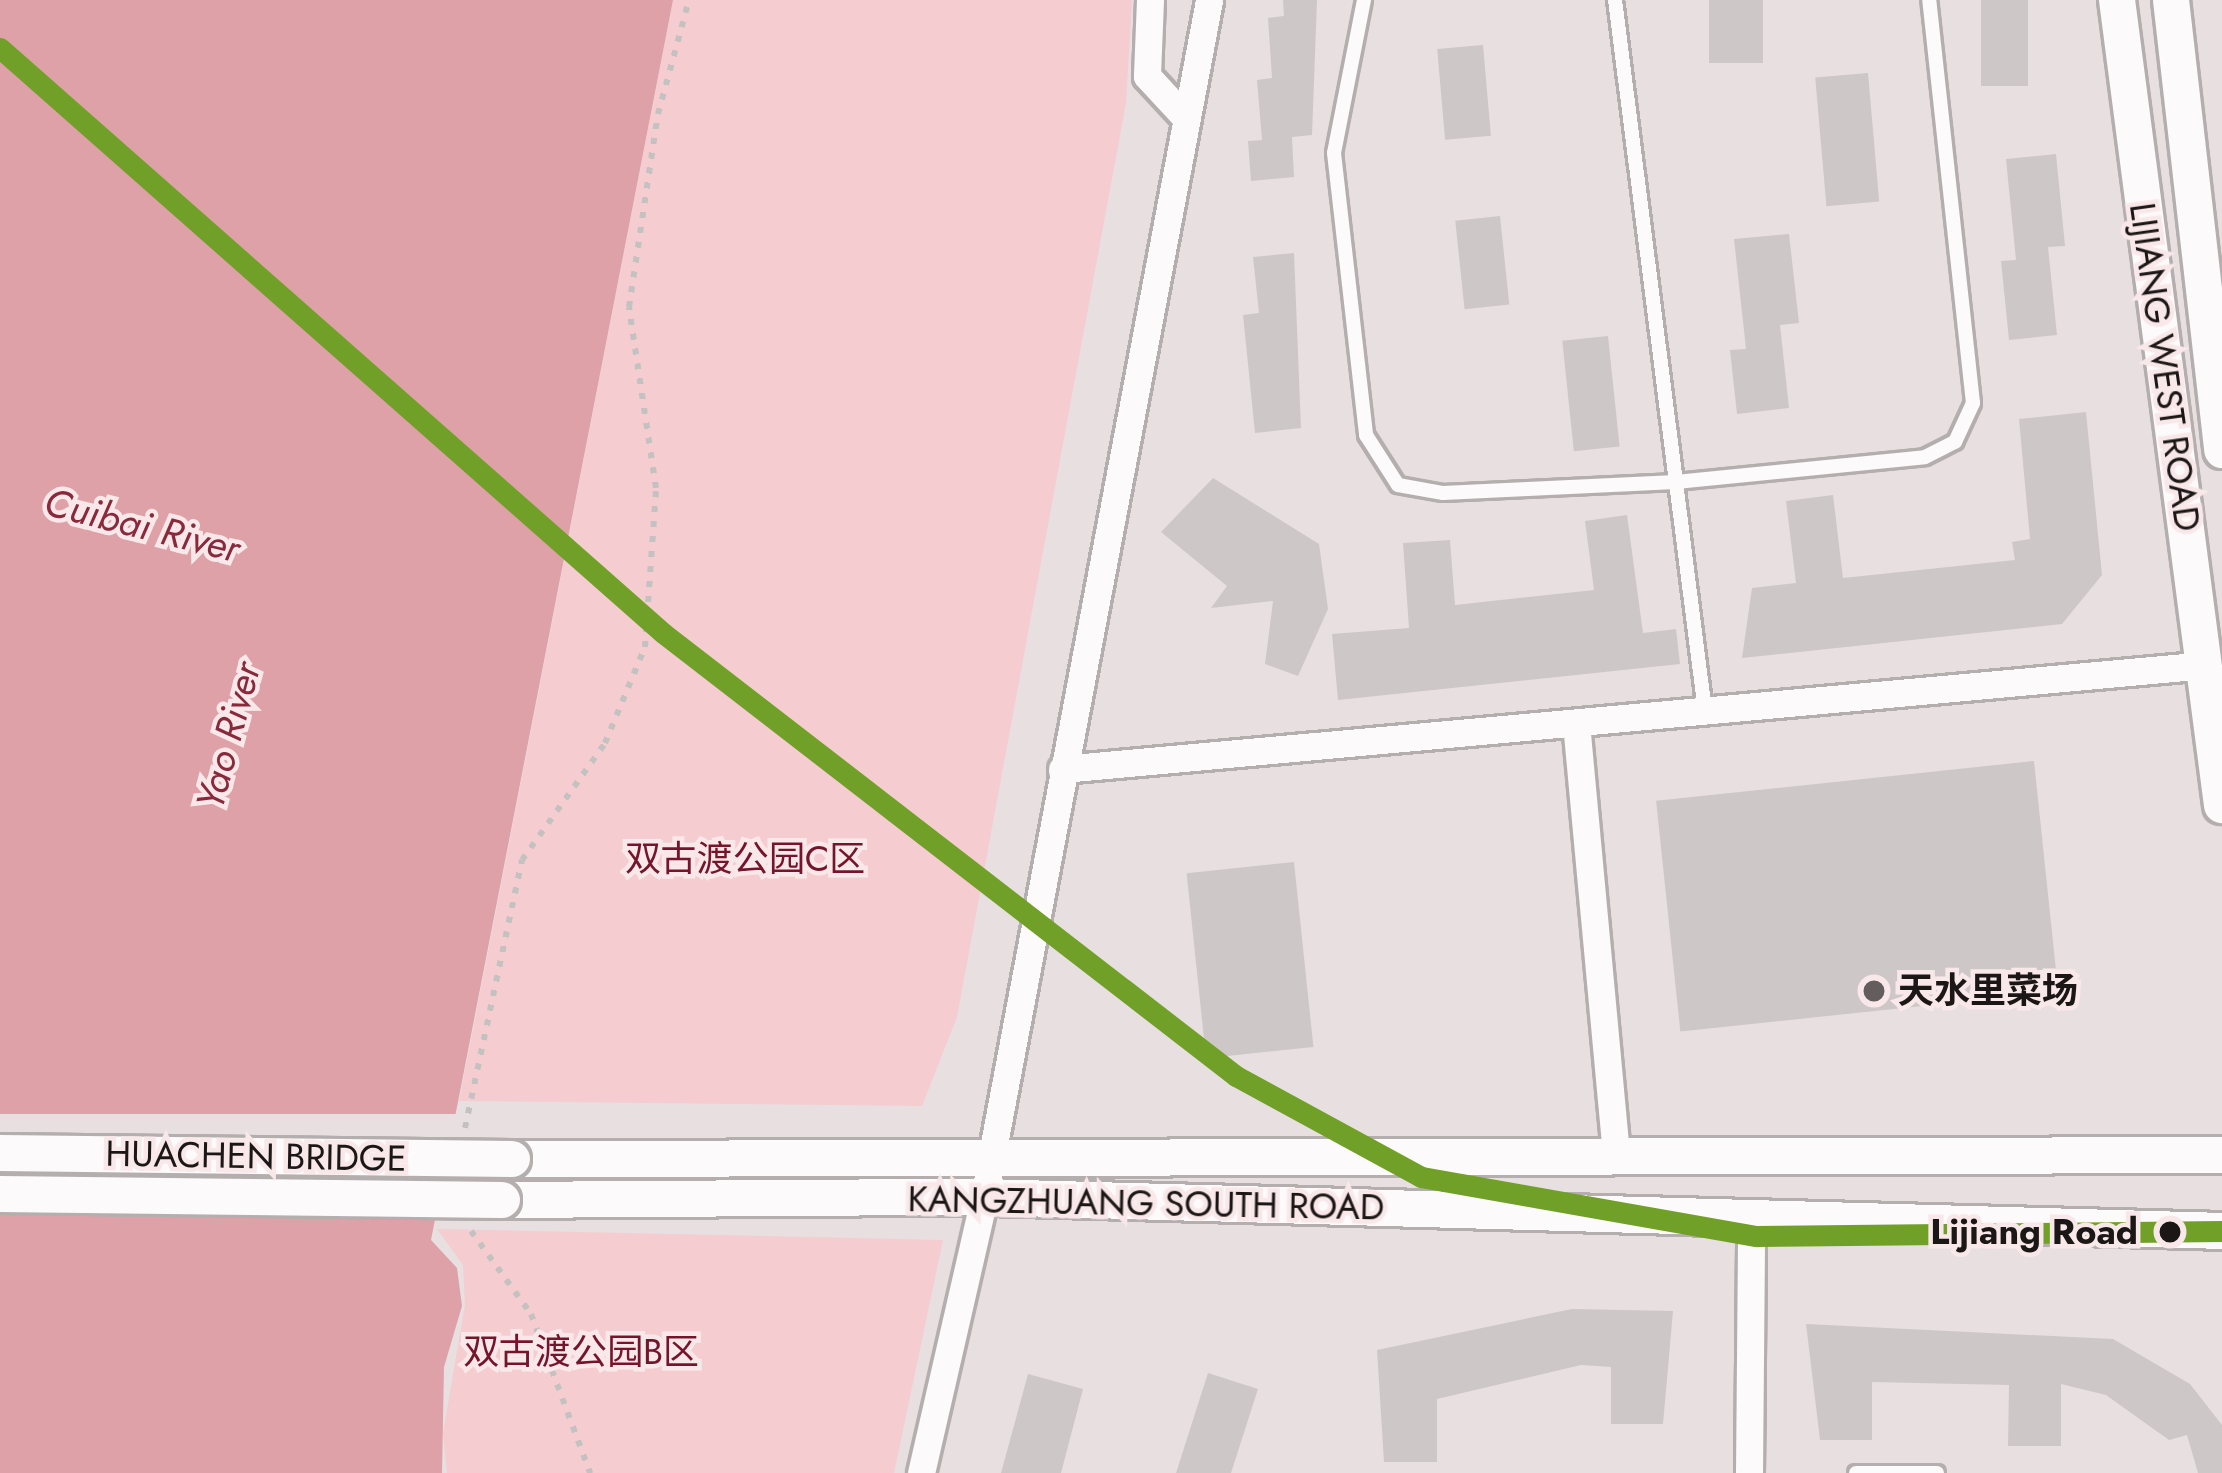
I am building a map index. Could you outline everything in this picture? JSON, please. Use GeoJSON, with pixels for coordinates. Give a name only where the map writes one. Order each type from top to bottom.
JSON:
{"type":"FeatureCollection","features":[{"type":"Feature","properties":{"kind":"main road","name":"LIJIANG WEST ROAD"},"geometry":{"type":"LineString","coordinates":[[2117,0],[2222,805]]}},
{"type":"Feature","properties":{"kind":"main road","name":"LIJIANG WEST ROAD"},"geometry":{"type":"LineString","coordinates":[[2171,0],[2222,450]]}},
{"type":"Feature","properties":{"kind":"main road","name":"HUACHEN BRIDGE"},"geometry":{"type":"LineString","coordinates":[[0,1153],[512,1159]]}},
{"type":"Feature","properties":{"kind":"main road","name":"KANGZHUANG SOUTH ROAD"},"geometry":{"type":"LineString","coordinates":[[512,1159],[2222,1155]]}},
{"type":"Feature","properties":{"kind":"main road","name":"KANGZHUANG SOUTH ROAD"},"geometry":{"type":"LineString","coordinates":[[0,1194],[486,1205],[984,1197],[2222,1231]]}},
{"type":"Feature","properties":{"kind":"street"},"geometry":{"type":"LineString","coordinates":[[1150,0],[1147,76],[1183,115]]}},
{"type":"Feature","properties":{"kind":"street"},"geometry":{"type":"LineString","coordinates":[[921,1473],[984,1197],[1183,115],[1209,0]]}},
{"type":"Feature","properties":{"kind":"street"},"geometry":{"type":"LineString","coordinates":[[1062,769],[2206,665]]}},
{"type":"Feature","properties":{"kind":"street"},"geometry":{"type":"LineString","coordinates":[[1576,723],[1616,1156]]}},
{"type":"Feature","properties":{"kind":"street"},"geometry":{"type":"LineString","coordinates":[[1749,1473],[1751,1219]]}},
{"type":"Feature","properties":{"kind":"lane"},"geometry":{"type":"LineString","coordinates":[[1364,0],[1334,153],[1366,435],[1398,485],[1443,493],[1676,482],[1925,457],[1955,442],[1973,403],[1929,0]]}},
{"type":"Feature","properties":{"kind":"lane"},"geometry":{"type":"LineString","coordinates":[[1615,0],[1705,711]]}},
{"type":"Feature","properties":{"kind":"lane"},"geometry":{"type":"LineString","coordinates":[[1856,1473],[1937,1473]]}},
{"type":"Feature","properties":{"kind":"path"},"geometry":{"type":"LineString","coordinates":[[466,1145],[522,860],[605,743],[645,647],[656,488],[629,307],[658,114],[689,0]]}},
{"type":"Feature","properties":{"kind":"path"},"geometry":{"type":"LineString","coordinates":[[486,1205],[471,1231],[531,1314],[590,1473]]}},
{"type":"Feature","properties":{"kind":"green space","name":"双古渡公园C区"},"geometry":{"type":"Polygon","coordinates":[[[673,0],[1132,0],[1126,103],[957,1017],[922,1106],[459,1101],[673,0]]]}},
{"type":"Feature","properties":{"kind":"green space","name":"双古渡公园B区"},"geometry":{"type":"Polygon","coordinates":[[[437,1229],[943,1240],[894,1473],[447,1473],[443,1433],[465,1305],[463,1265],[437,1229]]]}},
{"type":"Feature","properties":{"kind":"water"},"geometry":{"type":"Polygon","coordinates":[[[0,0],[673,0],[431,1240],[457,1268],[462,1306],[444,1367],[442,1473],[0,1473],[0,0]]]}},
{"type":"Feature","properties":{"kind":"pier"},"geometry":{"type":"Polygon","coordinates":[[[0,1114],[462,1114],[462,1214],[0,1214],[0,1114]]]}},
{"type":"Feature","properties":{"kind":"building"},"geometry":{"type":"Polygon","coordinates":[[[1283,0],[1317,0],[1312,135],[1292,137],[1294,177],[1251,181],[1248,141],[1262,140],[1257,80],[1272,78],[1268,18],[1284,16],[1283,0]]]}},
{"type":"Feature","properties":{"kind":"building"},"geometry":{"type":"Polygon","coordinates":[[[1709,0],[1763,0],[1763,63],[1709,63],[1709,0]]]}},
{"type":"Feature","properties":{"kind":"building"},"geometry":{"type":"Polygon","coordinates":[[[1981,0],[2028,0],[2028,86],[1981,86],[1981,0]]]}},
{"type":"Feature","properties":{"kind":"building"},"geometry":{"type":"Polygon","coordinates":[[[1483,45],[1491,136],[1445,140],[1437,49],[1483,45]]]}},
{"type":"Feature","properties":{"kind":"building"},"geometry":{"type":"Polygon","coordinates":[[[1868,73],[1879,202],[1826,206],[1815,78],[1868,73]]]}},
{"type":"Feature","properties":{"kind":"building"},"geometry":{"type":"Polygon","coordinates":[[[2056,154],[2065,246],[2048,247],[2057,335],[2009,340],[2001,261],[2016,260],[2006,159],[2056,154]]]}},
{"type":"Feature","properties":{"kind":"building"},"geometry":{"type":"Polygon","coordinates":[[[1500,216],[1509,305],[1465,309],[1455,221],[1500,216]]]}},
{"type":"Feature","properties":{"kind":"building"},"geometry":{"type":"Polygon","coordinates":[[[1789,234],[1799,323],[1780,325],[1789,408],[1737,414],[1730,350],[1746,349],[1734,239],[1789,234]]]}},
{"type":"Feature","properties":{"kind":"building"},"geometry":{"type":"Polygon","coordinates":[[[1294,253],[1301,428],[1255,433],[1243,315],[1259,313],[1253,257],[1294,253]]]}},
{"type":"Feature","properties":{"kind":"building"},"geometry":{"type":"Polygon","coordinates":[[[1608,336],[1620,446],[1574,451],[1562,341],[1608,336]]]}},
{"type":"Feature","properties":{"kind":"building"},"geometry":{"type":"Polygon","coordinates":[[[2086,412],[2102,575],[2062,624],[1742,658],[1752,588],[1796,583],[1786,501],[1833,495],[1843,578],[2015,560],[2012,542],[2030,539],[2019,419],[2086,412]]]}},
{"type":"Feature","properties":{"kind":"building"},"geometry":{"type":"Polygon","coordinates":[[[1213,478],[1319,544],[1328,609],[1298,676],[1265,664],[1273,601],[1211,608],[1227,586],[1161,532],[1213,478]]]}},
{"type":"Feature","properties":{"kind":"building"},"geometry":{"type":"Polygon","coordinates":[[[1627,515],[1643,633],[1676,629],[1680,664],[1338,700],[1332,634],[1409,628],[1403,543],[1450,540],[1455,605],[1594,590],[1585,521],[1627,515]]]}},
{"type":"Feature","properties":{"kind":"building"},"geometry":{"type":"Polygon","coordinates":[[[2034,761],[2058,992],[1680,1031],[1656,801],[2034,761]]]}},
{"type":"Feature","properties":{"kind":"building"},"geometry":{"type":"Polygon","coordinates":[[[1294,862],[1313,1047],[1206,1058],[1187,873],[1294,862]]]}},
{"type":"Feature","properties":{"kind":"building"},"geometry":{"type":"Polygon","coordinates":[[[1572,1309],[1673,1311],[1663,1424],[1611,1424],[1611,1367],[1581,1365],[1437,1399],[1437,1462],[1384,1462],[1377,1350],[1572,1309]]]}},
{"type":"Feature","properties":{"kind":"building"},"geometry":{"type":"Polygon","coordinates":[[[1806,1324],[2113,1339],[2190,1384],[2222,1425],[2222,1473],[2198,1473],[2187,1435],[2169,1440],[2106,1395],[2061,1384],[2061,1446],[2008,1446],[2009,1385],[1872,1382],[1872,1440],[1820,1440],[1806,1324]]]}},
{"type":"Feature","properties":{"kind":"building"},"geometry":{"type":"Polygon","coordinates":[[[1208,1373],[1258,1389],[1231,1473],[1176,1473],[1208,1373]]]}},
{"type":"Feature","properties":{"kind":"building"},"geometry":{"type":"Polygon","coordinates":[[[1028,1374],[1083,1389],[1061,1473],[1001,1473],[1028,1374]]]}},
{"type":"Feature","properties":{"kind":"transit line"},"geometry":{"type":"LineString","coordinates":[[0,48],[663,633],[1236,1076],[1421,1177],[1756,1236],[2222,1231]]}},
{"type":"Feature","properties":{"kind":"place","name":"天水里菜场"},"geometry":{"type":"Point","coordinates":[1874,991]}},
{"type":"Feature","properties":{"kind":"place","name":"Lijiang Road"},"geometry":{"type":"Point","coordinates":[2170,1232]}},
{"type":"Feature","properties":{"kind":"water label","name":"Cuibai River"},"geometry":{"type":"Point","coordinates":[142,526]}},
{"type":"Feature","properties":{"kind":"water label","name":"Yao River"},"geometry":{"type":"Point","coordinates":[229,736]}}]}
